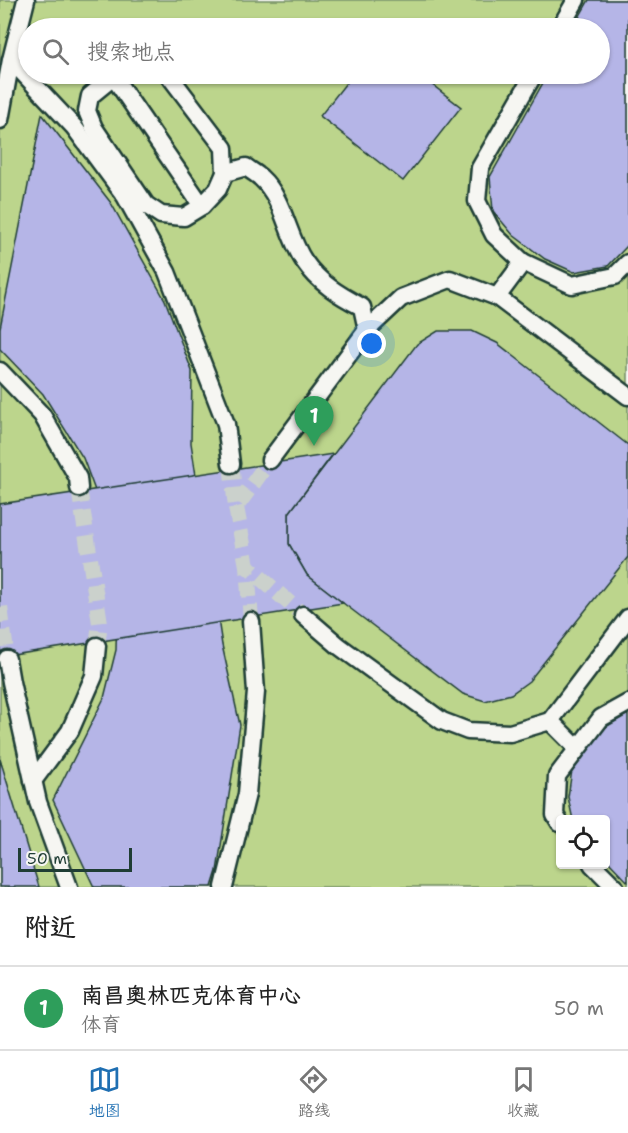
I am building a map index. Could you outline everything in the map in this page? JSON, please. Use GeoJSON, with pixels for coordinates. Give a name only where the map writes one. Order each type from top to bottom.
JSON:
{"type":"FeatureCollection","features":[{"type":"Feature","properties":{"kind":"street"},"geometry":{"type":"LineString","coordinates":[[22,18],[26,0]]}},
{"type":"Feature","properties":{"kind":"street"},"geometry":{"type":"LineString","coordinates":[[566,18],[576,0]]}},
{"type":"Feature","properties":{"kind":"street"},"geometry":{"type":"LineString","coordinates":[[0,120],[18,32]]}},
{"type":"Feature","properties":{"kind":"street"},"geometry":{"type":"LineString","coordinates":[[11,60],[18,67]]}},
{"type":"Feature","properties":{"kind":"street"},"geometry":{"type":"LineString","coordinates":[[34,84],[131,194],[161,215],[184,217],[202,206],[218,189],[225,173],[224,148],[176,84]]}},
{"type":"Feature","properties":{"kind":"street"},"geometry":{"type":"LineString","coordinates":[[104,84],[90,96],[87,111],[131,194],[167,272],[226,424],[231,464]]}},
{"type":"Feature","properties":{"kind":"street"},"geometry":{"type":"LineString","coordinates":[[121,84],[202,206]]}},
{"type":"Feature","properties":{"kind":"street"},"geometry":{"type":"LineString","coordinates":[[528,84],[480,168],[477,201],[494,235],[523,262],[572,285],[615,276],[628,263]]}},
{"type":"Feature","properties":{"kind":"street"},"geometry":{"type":"LineString","coordinates":[[74,127],[94,128]]}},
{"type":"Feature","properties":{"kind":"street"},"geometry":{"type":"LineString","coordinates":[[225,173],[246,167],[262,178],[273,194],[303,260],[320,281],[341,297],[362,307],[367,330]]}},
{"type":"Feature","properties":{"kind":"street"},"geometry":{"type":"LineString","coordinates":[[497,297],[523,262]]}},
{"type":"Feature","properties":{"kind":"street"},"geometry":{"type":"LineString","coordinates":[[270,460],[367,330],[401,298],[450,279],[497,297],[628,396]]}},
{"type":"Feature","properties":{"kind":"street"},"geometry":{"type":"LineString","coordinates":[[0,371],[42,415],[78,478],[79,488]]}},
{"type":"Feature","properties":{"kind":"street"},"geometry":{"type":"LineString","coordinates":[[303,615],[339,646],[442,721],[468,731],[510,733],[550,721],[628,618]]}},
{"type":"Feature","properties":{"kind":"street"},"geometry":{"type":"LineString","coordinates":[[224,887],[247,794],[256,692],[251,621]]}},
{"type":"Feature","properties":{"kind":"street"},"geometry":{"type":"LineString","coordinates":[[33,781],[70,731],[94,676],[97,646]]}},
{"type":"Feature","properties":{"kind":"street"},"geometry":{"type":"LineString","coordinates":[[7,658],[38,802],[69,887]]}},
{"type":"Feature","properties":{"kind":"street"},"geometry":{"type":"LineString","coordinates":[[556,816],[557,776],[601,718],[628,703]]}},
{"type":"Feature","properties":{"kind":"street"},"geometry":{"type":"LineString","coordinates":[[550,721],[577,748]]}},
{"type":"Feature","properties":{"kind":"street"},"geometry":{"type":"LineString","coordinates":[[597,869],[615,887]]}},
{"type":"Feature","properties":{"kind":"green space"},"geometry":{"type":"Polygon","coordinates":[[[0,0],[628,0],[628,887],[0,887],[0,0]]]}},
{"type":"Feature","properties":{"kind":"building"},"geometry":{"type":"Polygon","coordinates":[[[589,0],[628,0],[628,245],[608,266],[574,272],[545,259],[513,235],[493,211],[490,177],[542,84],[610,84],[610,18],[579,18],[589,0]]]}},
{"type":"Feature","properties":{"kind":"building"},"geometry":{"type":"Polygon","coordinates":[[[345,84],[431,84],[461,107],[403,181],[320,116],[345,84]]]}},
{"type":"Feature","properties":{"kind":"building"},"geometry":{"type":"Polygon","coordinates":[[[42,114],[111,203],[165,300],[192,371],[191,443],[222,645],[240,725],[217,871],[212,887],[94,887],[53,800],[104,698],[116,650],[117,606],[104,515],[83,458],[43,394],[0,349],[0,328],[42,114]]]}},
{"type":"Feature","properties":{"kind":"building"},"geometry":{"type":"Polygon","coordinates":[[[438,331],[472,331],[497,343],[628,445],[628,557],[529,681],[511,694],[485,701],[463,694],[307,575],[289,544],[289,513],[417,344],[438,331]]]}},
{"type":"Feature","properties":{"kind":"building"},"geometry":{"type":"Polygon","coordinates":[[[333,454],[289,513],[289,544],[307,575],[343,603],[0,657],[0,504],[333,454]]]}},
{"type":"Feature","properties":{"kind":"building"},"geometry":{"type":"Polygon","coordinates":[[[628,714],[628,882],[610,863],[610,815],[572,815],[568,797],[572,770],[604,728],[628,714]]]}},
{"type":"Feature","properties":{"kind":"building"},"geometry":{"type":"Polygon","coordinates":[[[0,759],[39,887],[0,887],[0,759]]]}},
{"type":"Feature","properties":{"kind":"tunnel"},"geometry":{"type":"LineString","coordinates":[[231,464],[236,507],[270,460]]}},
{"type":"Feature","properties":{"kind":"tunnel"},"geometry":{"type":"LineString","coordinates":[[79,488],[100,623],[97,646]]}},
{"type":"Feature","properties":{"kind":"tunnel"},"geometry":{"type":"LineString","coordinates":[[236,507],[247,566]]}},
{"type":"Feature","properties":{"kind":"tunnel"},"geometry":{"type":"LineString","coordinates":[[251,621],[247,566],[303,615]]}},
{"type":"Feature","properties":{"kind":"tunnel"},"geometry":{"type":"LineString","coordinates":[[0,607],[7,659]]}},
{"type":"Feature","properties":{"kind":"place","name":"南昌奥林匹克体育中心"},"geometry":{"type":"Point","coordinates":[314,446]}}]}
